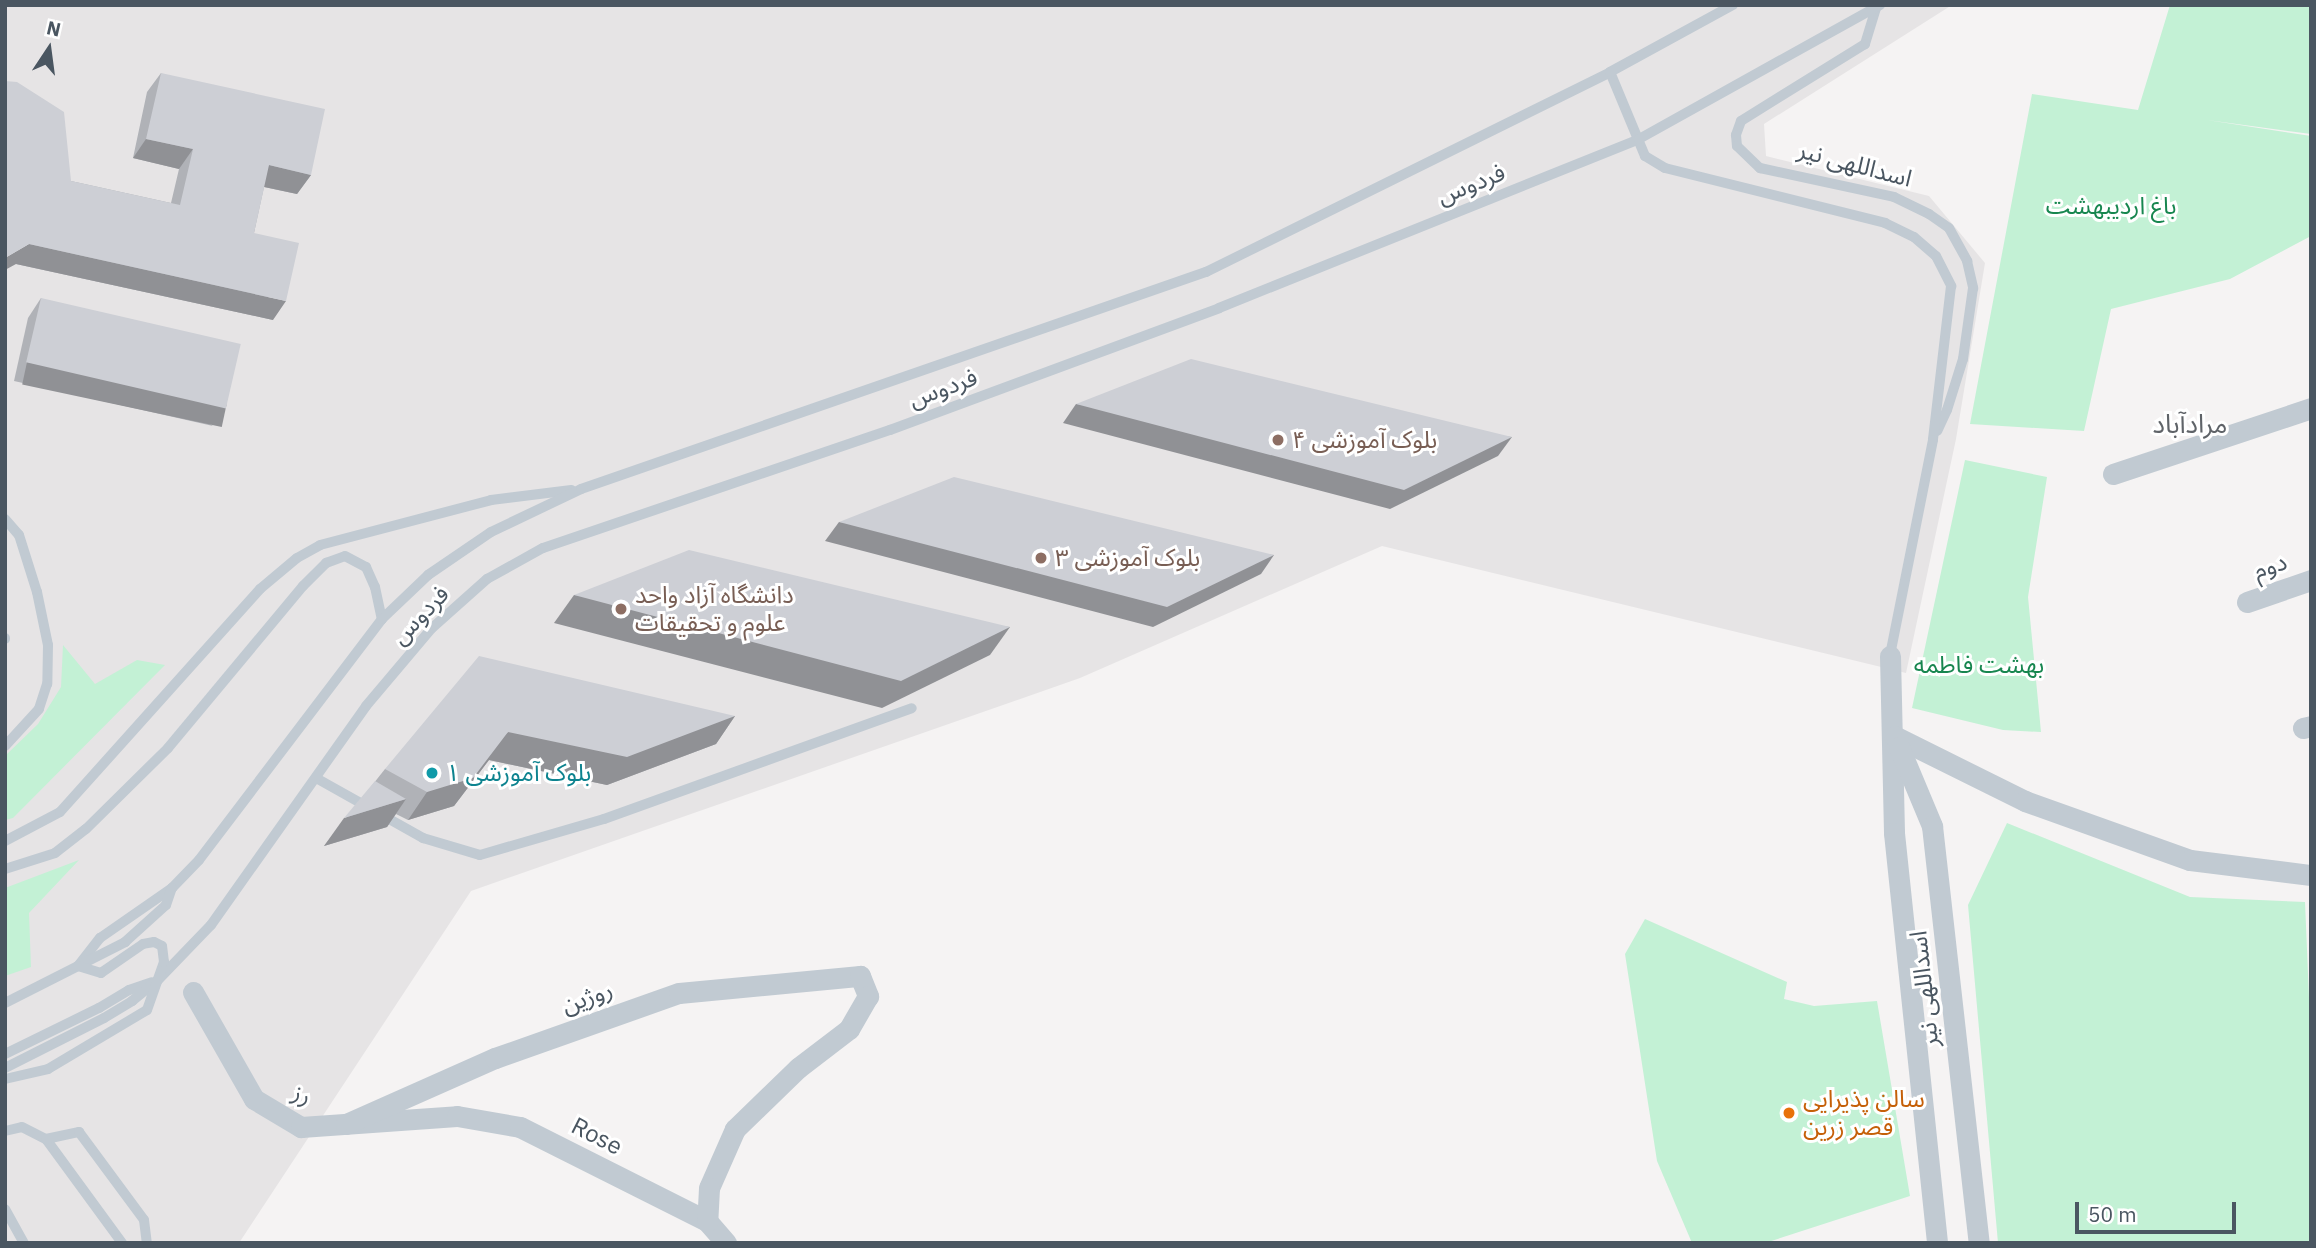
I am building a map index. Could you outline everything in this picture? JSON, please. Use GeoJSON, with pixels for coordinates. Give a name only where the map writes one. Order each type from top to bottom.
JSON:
{"type":"FeatureCollection","features":[{"type":"Feature","properties":{"kind":"street"},"geometry":{"type":"LineString","coordinates":[[2113,474],[2311,408]]}},
{"type":"Feature","properties":{"kind":"street","name":"دوم"},"geometry":{"type":"LineString","coordinates":[[2247,602],[2311,580]]}},
{"type":"Feature","properties":{"kind":"street","name":"اسداللهی نیر"},"geometry":{"type":"LineString","coordinates":[[1890,656],[1894,736],[1894,833],[1937,1243]]}},
{"type":"Feature","properties":{"kind":"street"},"geometry":{"type":"LineString","coordinates":[[1894,736],[2025,801],[2190,860],[2311,875]]}},
{"type":"Feature","properties":{"kind":"street","name":"اسداللهی نیر"},"geometry":{"type":"LineString","coordinates":[[1894,736],[1932,826],[1979,1243]]}},
{"type":"Feature","properties":{"kind":"street","name":"روژین"},"geometry":{"type":"LineString","coordinates":[[346,1124],[495,1058],[679,993],[860,976],[868,996],[849,1029],[799,1069],[735,1129],[709,1188],[707,1221]]}},
{"type":"Feature","properties":{"kind":"street","name":"رز"},"geometry":{"type":"LineString","coordinates":[[193,992],[254,1099],[300,1127],[457,1116]]}},
{"type":"Feature","properties":{"kind":"street","name":"Rose"},"geometry":{"type":"LineString","coordinates":[[457,1116],[520,1126],[707,1221]]}},
{"type":"Feature","properties":{"kind":"street"},"geometry":{"type":"LineString","coordinates":[[707,1221],[726,1243]]}},
{"type":"Feature","properties":{"kind":"lane","name":"فردوس"},"geometry":{"type":"LineString","coordinates":[[172,888],[205,852],[382,619],[428,575],[491,532],[581,489],[1206,272],[1610,72],[1733,5]]}},
{"type":"Feature","properties":{"kind":"lane","name":"فردوس"},"geometry":{"type":"LineString","coordinates":[[158,980],[211,925],[366,706],[432,628],[487,579],[543,548],[890,430],[1219,308],[1639,139],[1878,7]]}},
{"type":"Feature","properties":{"kind":"lane","name":"اسداللهی نیر"},"geometry":{"type":"LineString","coordinates":[[1878,7],[1865,44],[1741,121],[1737,146],[1760,167],[1894,197],[1929,214],[1949,228],[1966,261],[1973,288],[1963,359],[1947,410],[1933,440]]}},
{"type":"Feature","properties":{"kind":"lane","name":"اسداللهی نیر"},"geometry":{"type":"LineString","coordinates":[[1610,72],[1645,156],[1665,168],[1885,223],[1914,237],[1936,256],[1951,286],[1950,317],[1933,440],[1890,656]]}},
{"type":"Feature","properties":{"kind":"lane"},"geometry":{"type":"LineString","coordinates":[[5,841],[60,811],[260,589],[297,558],[320,545],[491,500],[581,489]]}},
{"type":"Feature","properties":{"kind":"lane"},"geometry":{"type":"LineString","coordinates":[[5,519],[19,535],[37,592],[48,645],[47,684],[39,709],[5,746]]}},
{"type":"Feature","properties":{"kind":"lane"},"geometry":{"type":"LineString","coordinates":[[5,869],[55,853],[86,829],[168,748],[303,586],[326,563],[345,556],[366,567],[375,587],[382,619]]}},
{"type":"Feature","properties":{"kind":"lane"},"geometry":{"type":"LineString","coordinates":[[316,778],[424,838],[480,855],[604,819],[912,708]]}},
{"type":"Feature","properties":{"kind":"lane"},"geometry":{"type":"LineString","coordinates":[[78,966],[100,938],[172,888]]}},
{"type":"Feature","properties":{"kind":"lane"},"geometry":{"type":"LineString","coordinates":[[5,1003],[125,942],[166,905],[172,888]]}},
{"type":"Feature","properties":{"kind":"lane"},"geometry":{"type":"LineString","coordinates":[[5,1079],[48,1069],[147,1010],[164,962],[162,946],[154,942],[143,944],[101,973],[78,966]]}},
{"type":"Feature","properties":{"kind":"lane"},"geometry":{"type":"LineString","coordinates":[[5,1054],[99,1009],[129,990],[158,980]]}},
{"type":"Feature","properties":{"kind":"lane"},"geometry":{"type":"LineString","coordinates":[[5,1068],[132,1002],[158,980]]}},
{"type":"Feature","properties":{"kind":"lane"},"geometry":{"type":"LineString","coordinates":[[5,1131],[22,1127],[46,1139],[122,1243]]}},
{"type":"Feature","properties":{"kind":"lane"},"geometry":{"type":"LineString","coordinates":[[46,1139],[79,1132],[144,1220],[147,1243]]}},
{"type":"Feature","properties":{"kind":"lane"},"geometry":{"type":"LineString","coordinates":[[5,1209],[24,1243]]}},
{"type":"Feature","properties":{"kind":"shaded area","name":"دانشگاه آزاد واحد علوم و تحقیقات"},"geometry":{"type":"Polygon","coordinates":[[[5,5],[1952,5],[1764,124],[1766,156],[1929,196],[1985,263],[1956,439],[1906,673],[1382,546],[1080,678],[471,891],[239,1243],[5,1243],[5,5]]]}},
{"type":"Feature","properties":{"kind":"green space","name":"باغ اردیبهشت"},"geometry":{"type":"Polygon","coordinates":[[[2170,5],[2311,5],[2311,134],[2207,120],[2311,136],[2311,236],[2230,279],[2111,309],[2084,431],[1970,424],[2032,94],[2138,110],[2170,5]]]}},
{"type":"Feature","properties":{"kind":"green space","name":"بهشت فاطمه"},"geometry":{"type":"Polygon","coordinates":[[[1965,460],[2047,477],[2028,597],[2041,732],[2003,730],[1912,708],[1965,460]]]}},
{"type":"Feature","properties":{"kind":"green space"},"geometry":{"type":"Polygon","coordinates":[[[63,645],[95,684],[137,660],[165,665],[13,818],[5,820],[5,756],[38,724],[61,687],[63,645]]]}},
{"type":"Feature","properties":{"kind":"green space"},"geometry":{"type":"Polygon","coordinates":[[[2007,823],[2190,897],[2305,902],[2311,1045],[2311,1235],[2308,1243],[1998,1243],[1968,905],[2007,823]]]}},
{"type":"Feature","properties":{"kind":"green space"},"geometry":{"type":"Polygon","coordinates":[[[79,860],[29,913],[31,967],[5,976],[5,888],[79,860]]]}},
{"type":"Feature","properties":{"kind":"green space"},"geometry":{"type":"Polygon","coordinates":[[[1645,919],[1787,982],[1784,999],[1814,1006],[1877,1001],[1910,1196],[1765,1243],[1692,1243],[1657,1161],[1625,954],[1645,919]]]}},
{"type":"Feature","properties":{"kind":"building"},"geometry":{"type":"Polygon","coordinates":[[[161,73],[325,109],[311,175],[269,165],[254,233],[299,243],[286,301],[29,244],[5,258],[5,81],[17,82],[64,112],[71,181],[180,205],[193,149],[146,139],[161,73]]]}},
{"type":"Feature","properties":{"kind":"building"},"geometry":{"type":"Polygon","coordinates":[[[41,298],[241,344],[226,408],[26,362],[41,298]]]}},
{"type":"Feature","properties":{"kind":"building","name":"بلوک آموزشی ۴"},"geometry":{"type":"Polygon","coordinates":[[[1191,359],[1512,437],[1404,490],[1076,404],[1191,359]]]}},
{"type":"Feature","properties":{"kind":"building","name":"بلوک آموزشی ۳"},"geometry":{"type":"Polygon","coordinates":[[[954,477],[1274,555],[1167,607],[839,522],[954,477]]]}},
{"type":"Feature","properties":{"kind":"building"},"geometry":{"type":"Polygon","coordinates":[[[689,550],[1010,627],[901,681],[574,595],[689,550]]]}},
{"type":"Feature","properties":{"kind":"building"},"geometry":{"type":"Polygon","coordinates":[[[479,656],[735,716],[627,757],[508,732],[473,778],[427,792],[385,769],[479,656]]]}},
{"type":"Feature","properties":{"kind":"building"},"geometry":{"type":"Polygon","coordinates":[[[375,781],[406,799],[344,818],[375,781]]]}},
{"type":"Feature","properties":{"kind":"place","name":"بلوک آموزشی ۴"},"geometry":{"type":"Point","coordinates":[1278,440]}},
{"type":"Feature","properties":{"kind":"place","name":"بلوک آموزشی ۳"},"geometry":{"type":"Point","coordinates":[1041,558]}},
{"type":"Feature","properties":{"kind":"place","name":"دانشگاه آزاد واحد علوم و تحقیقات"},"geometry":{"type":"Point","coordinates":[621,609]}},
{"type":"Feature","properties":{"kind":"place","name":"بلوک آموزشی ۱"},"geometry":{"type":"Point","coordinates":[432,773]}},
{"type":"Feature","properties":{"kind":"place","name":"سالن پذیرایی قصر زرین"},"geometry":{"type":"Point","coordinates":[1789,1113]}},
{"type":"Feature","properties":{"kind":"district","name":"مرادآباد"},"geometry":{"type":"Point","coordinates":[2190,424]}}]}
